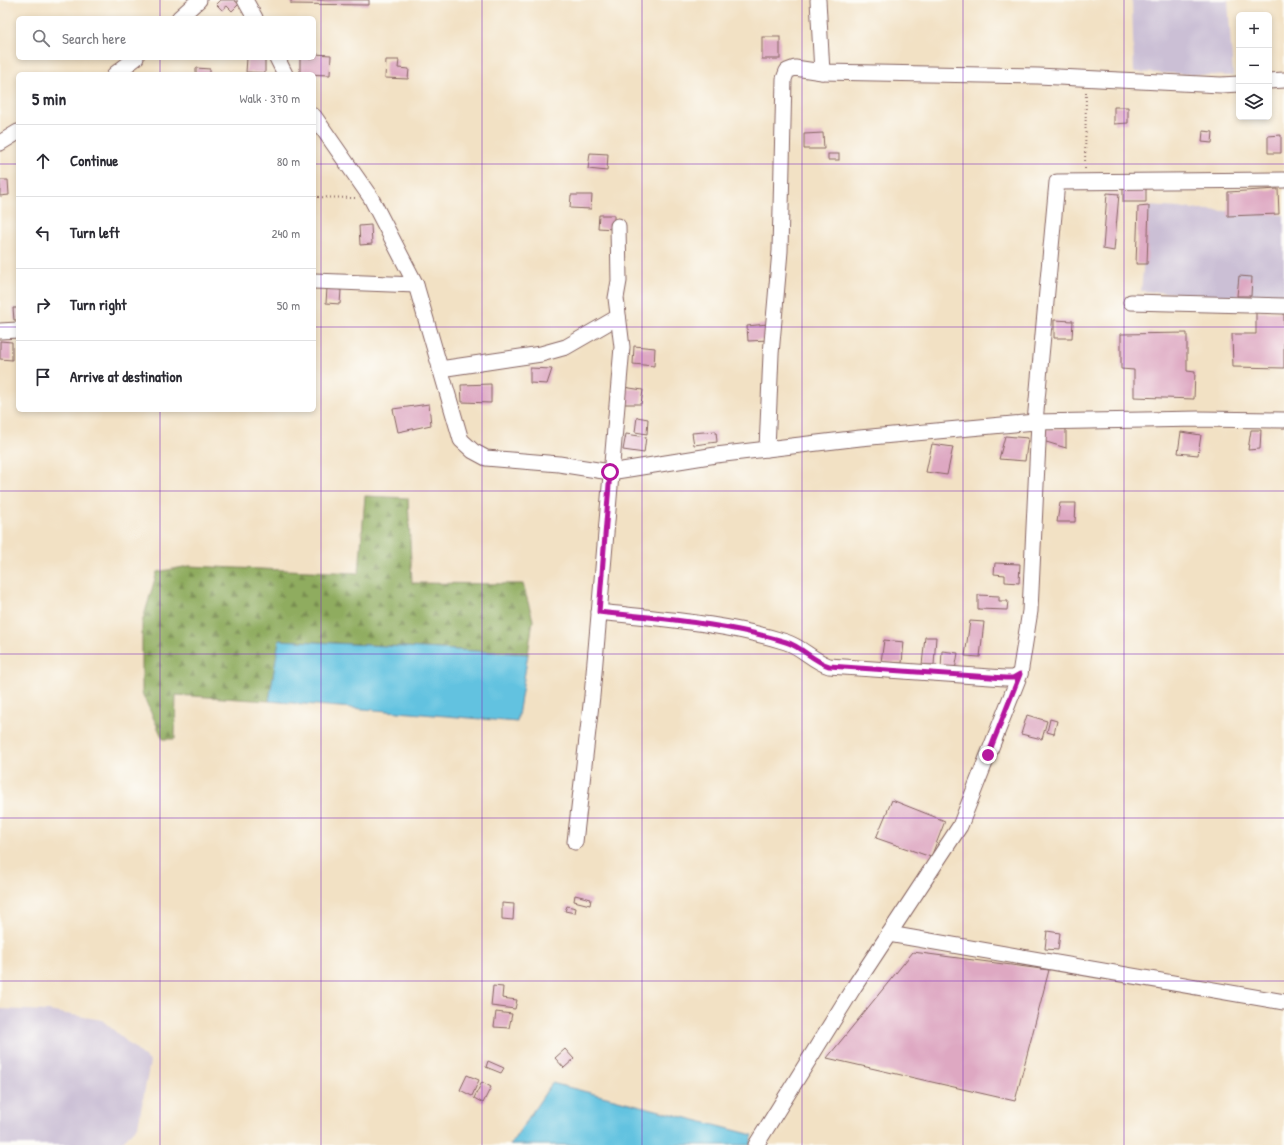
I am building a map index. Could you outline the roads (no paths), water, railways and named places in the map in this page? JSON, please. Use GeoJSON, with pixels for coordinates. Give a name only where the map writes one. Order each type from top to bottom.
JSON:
{"type":"FeatureCollection","features":[{"type":"Feature","properties":{"kind":"street"},"geometry":{"type":"LineString","coordinates":[[181,16],[199,0]]}},
{"type":"Feature","properties":{"kind":"street"},"geometry":{"type":"LineString","coordinates":[[245,0],[254,16]]}},
{"type":"Feature","properties":{"kind":"street"},"geometry":{"type":"LineString","coordinates":[[818,0],[822,72]]}},
{"type":"Feature","properties":{"kind":"street"},"geometry":{"type":"LineString","coordinates":[[118,72],[133,60]]}},
{"type":"Feature","properties":{"kind":"street"},"geometry":{"type":"LineString","coordinates":[[278,60],[284,72]]}},
{"type":"Feature","properties":{"kind":"street"},"geometry":{"type":"LineString","coordinates":[[767,449],[772,354],[780,251],[784,79],[787,71],[795,68],[822,72],[1086,78],[1221,85],[1236,84]]}},
{"type":"Feature","properties":{"kind":"street"},"geometry":{"type":"LineString","coordinates":[[1272,81],[1284,80]]}},
{"type":"Feature","properties":{"kind":"street"},"geometry":{"type":"LineString","coordinates":[[316,119],[366,191],[416,285],[461,440],[473,451],[486,458],[559,464],[610,472],[767,449],[860,438],[1037,422],[1198,419],[1284,420]]}},
{"type":"Feature","properties":{"kind":"street"},"geometry":{"type":"LineString","coordinates":[[0,143],[16,133]]}},
{"type":"Feature","properties":{"kind":"street"},"geometry":{"type":"LineString","coordinates":[[756,1145],[889,934],[960,826],[1020,674],[1030,611],[1037,422],[1057,182],[1284,180]]}},
{"type":"Feature","properties":{"kind":"street"},"geometry":{"type":"LineString","coordinates":[[575,842],[592,696],[610,472],[622,347],[616,298],[620,281],[618,226]]}},
{"type":"Feature","properties":{"kind":"street"},"geometry":{"type":"LineString","coordinates":[[316,281],[416,285]]}},
{"type":"Feature","properties":{"kind":"street"},"geometry":{"type":"LineString","coordinates":[[1131,302],[1284,306]]}},
{"type":"Feature","properties":{"kind":"street"},"geometry":{"type":"LineString","coordinates":[[440,369],[541,354],[566,347],[618,317]]}},
{"type":"Feature","properties":{"kind":"street"},"geometry":{"type":"LineString","coordinates":[[0,331],[16,330]]}},
{"type":"Feature","properties":{"kind":"street"},"geometry":{"type":"LineString","coordinates":[[599,612],[709,624],[788,643],[809,654],[819,663],[829,666],[1005,678],[1013,678],[1020,674]]}},
{"type":"Feature","properties":{"kind":"street"},"geometry":{"type":"LineString","coordinates":[[889,934],[1284,1002]]}},
{"type":"Feature","properties":{"kind":"water"},"geometry":{"type":"Polygon","coordinates":[[[279,640],[528,654],[517,722],[269,701],[279,640]]]}},
{"type":"Feature","properties":{"kind":"water"},"geometry":{"type":"Polygon","coordinates":[[[552,1083],[753,1135],[750,1145],[510,1145],[552,1083]]]}}]}
